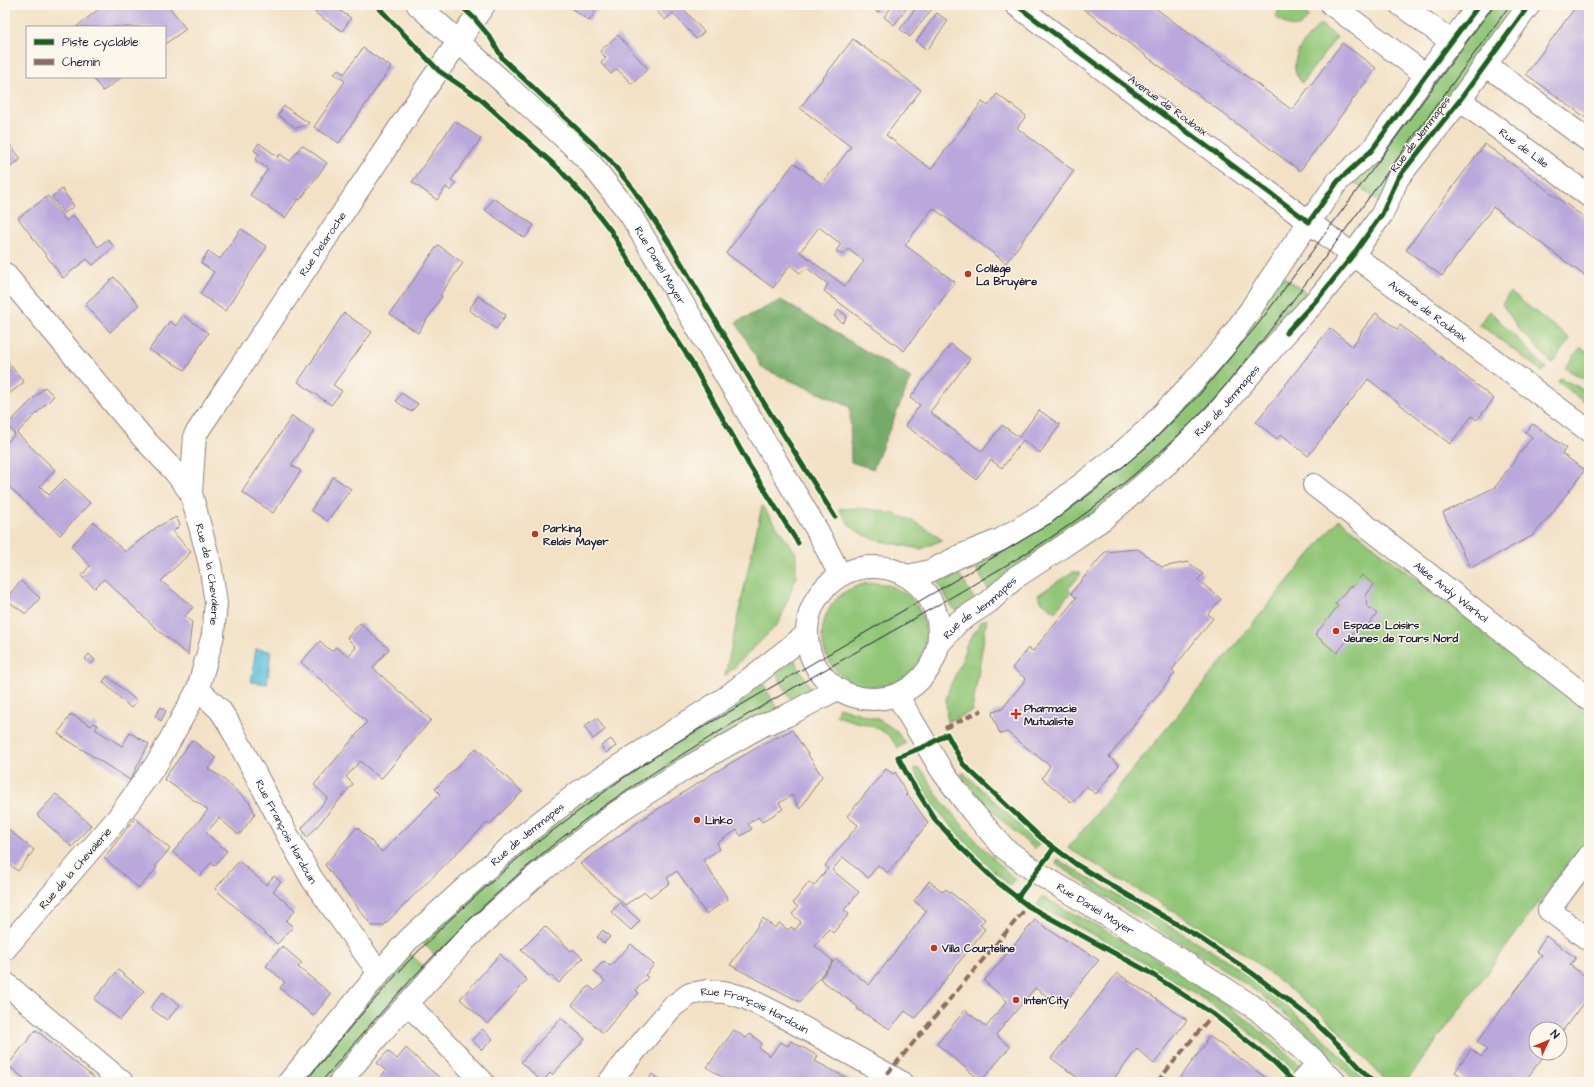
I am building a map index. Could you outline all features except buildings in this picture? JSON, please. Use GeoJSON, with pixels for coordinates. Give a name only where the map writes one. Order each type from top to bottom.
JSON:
{"type":"FeatureCollection","features":[{"type":"Feature","properties":{"kind":"street","name":"Rue Daniel Mayer"},"geometry":{"type":"LineString","coordinates":[[418,5],[580,153],[609,186],[630,214],[817,530],[840,575]]}},
{"type":"Feature","properties":{"kind":"street","name":"Rue Delaroche"},"geometry":{"type":"LineString","coordinates":[[191,493],[195,435],[424,91],[484,5]]}},
{"type":"Feature","properties":{"kind":"street","name":"Avenue de Roubaix"},"geometry":{"type":"LineString","coordinates":[[1016,5],[1589,431]]}},
{"type":"Feature","properties":{"kind":"street"},"geometry":{"type":"LineString","coordinates":[[1332,5],[1426,75]]}},
{"type":"Feature","properties":{"kind":"street"},"geometry":{"type":"LineString","coordinates":[[1402,5],[1452,42]]}},
{"type":"Feature","properties":{"kind":"street"},"geometry":{"type":"LineString","coordinates":[[908,576],[930,571],[960,556],[1000,540],[1045,513],[1119,455],[1147,430],[1194,381],[1227,343],[1338,181],[1371,151],[1479,5]]}},
{"type":"Feature","properties":{"kind":"street","name":"Rue de Jemmapes"},"geometry":{"type":"LineString","coordinates":[[939,644],[958,622],[989,602],[1016,577],[1103,518],[1166,465],[1219,411],[1321,295],[1353,255],[1382,214],[1398,178],[1460,100],[1529,5]]}},
{"type":"Feature","properties":{"kind":"street"},"geometry":{"type":"LineString","coordinates":[[1486,64],[1589,141]]}},
{"type":"Feature","properties":{"kind":"street","name":"Rue de Lille"},"geometry":{"type":"LineString","coordinates":[[1460,100],[1589,196]]}},
{"type":"Feature","properties":{"kind":"street","name":"Rue de la Chevalerie"},"geometry":{"type":"LineString","coordinates":[[5,274],[143,438],[175,472],[191,493],[210,564],[216,603],[213,635],[198,689],[159,760],[118,819],[5,949]]}},
{"type":"Feature","properties":{"kind":"street","name":"Allée Andy Warhol"},"geometry":{"type":"LineString","coordinates":[[1314,485],[1589,699]]}},
{"type":"Feature","properties":{"kind":"street"},"geometry":{"type":"LineString","coordinates":[[874,566],[892,568],[908,576],[923,588],[934,608],[939,624],[939,644],[931,665],[916,683],[897,695],[882,699],[866,699],[837,689],[815,666],[809,650],[807,634],[808,617],[815,600],[826,586],[840,575],[856,568],[874,566]]}},
{"type":"Feature","properties":{"kind":"street","name":"Rue de Jemmapes"},"geometry":{"type":"LineString","coordinates":[[290,1082],[379,973],[408,940],[519,839],[580,791],[728,696],[807,634]]}},
{"type":"Feature","properties":{"kind":"street","name":"Rue François Hardouin"},"geometry":{"type":"LineString","coordinates":[[198,689],[220,710],[228,722],[312,879],[379,973]]}},
{"type":"Feature","properties":{"kind":"street"},"geometry":{"type":"LineString","coordinates":[[340,1082],[379,1035],[466,940],[532,879],[616,813],[691,765],[763,725],[837,689]]}},
{"type":"Feature","properties":{"kind":"street","name":"Rue Daniel Mayer"},"geometry":{"type":"LineString","coordinates":[[897,695],[928,745],[942,771],[972,811],[1004,848],[1036,872],[1190,966],[1258,1010],[1318,1064],[1335,1082]]}},
{"type":"Feature","properties":{"kind":"street"},"geometry":{"type":"LineString","coordinates":[[1589,856],[1550,910],[1589,940]]}},
{"type":"Feature","properties":{"kind":"street"},"geometry":{"type":"LineString","coordinates":[[5,983],[122,1082]]}},
{"type":"Feature","properties":{"kind":"street","name":"Rue François Hardouin"},"geometry":{"type":"LineString","coordinates":[[608,1082],[672,1007],[690,994],[707,991],[724,992],[746,998],[782,1016],[901,1082]]}},
{"type":"Feature","properties":{"kind":"street"},"geometry":{"type":"LineString","coordinates":[[408,1004],[483,1082]]}},
{"type":"Feature","properties":{"kind":"street"},"geometry":{"type":"LineString","coordinates":[[1301,1082],[1318,1064]]}},
{"type":"Feature","properties":{"kind":"green space"},"geometry":{"type":"Polygon","coordinates":[[[1274,5],[1295,5],[1309,16],[1299,27],[1289,26],[1276,17],[1279,9],[1274,5]]]}},
{"type":"Feature","properties":{"kind":"green space"},"geometry":{"type":"Polygon","coordinates":[[[1489,5],[1521,5],[1381,203],[1352,181],[1489,5]]]}},
{"type":"Feature","properties":{"kind":"green space"},"geometry":{"type":"Polygon","coordinates":[[[1320,24],[1337,37],[1302,83],[1295,71],[1295,62],[1299,50],[1320,24]]]}},
{"type":"Feature","properties":{"kind":"green space"},"geometry":{"type":"Polygon","coordinates":[[[1282,276],[1311,296],[1231,388],[1131,486],[989,591],[970,558],[1080,496],[1282,276]]]}},
{"type":"Feature","properties":{"kind":"green space"},"geometry":{"type":"Polygon","coordinates":[[[1510,292],[1570,339],[1552,363],[1519,329],[1502,304],[1510,292]]]}},
{"type":"Feature","properties":{"kind":"green space"},"geometry":{"type":"Polygon","coordinates":[[[781,300],[911,378],[873,469],[851,462],[850,407],[762,368],[736,322],[781,300]]]}},
{"type":"Feature","properties":{"kind":"green space"},"geometry":{"type":"Polygon","coordinates":[[[1490,311],[1546,368],[1543,372],[1479,324],[1490,311]]]}},
{"type":"Feature","properties":{"kind":"green space"},"geometry":{"type":"Polygon","coordinates":[[[1581,347],[1589,353],[1589,382],[1565,368],[1581,347]]]}},
{"type":"Feature","properties":{"kind":"green space"},"geometry":{"type":"Polygon","coordinates":[[[1560,378],[1589,392],[1589,406],[1558,382],[1560,378]]]}},
{"type":"Feature","properties":{"kind":"green space"},"geometry":{"type":"Polygon","coordinates":[[[762,506],[796,553],[796,577],[779,623],[725,676],[762,506]]]}},
{"type":"Feature","properties":{"kind":"green space"},"geometry":{"type":"Polygon","coordinates":[[[858,508],[882,511],[903,517],[922,526],[942,540],[921,549],[881,541],[864,535],[850,526],[839,509],[858,508]]]}},
{"type":"Feature","properties":{"kind":"green space"},"geometry":{"type":"Polygon","coordinates":[[[1339,519],[1589,714],[1589,835],[1406,1082],[1387,1082],[1321,1013],[1243,953],[1068,848],[1339,519]]]}},
{"type":"Feature","properties":{"kind":"green space"},"geometry":{"type":"Polygon","coordinates":[[[956,569],[975,600],[957,611],[953,609],[937,581],[937,578],[956,569]]]}},
{"type":"Feature","properties":{"kind":"green space"},"geometry":{"type":"Polygon","coordinates":[[[1072,572],[1078,572],[1081,574],[1068,589],[1071,592],[1055,612],[1041,601],[1038,595],[1072,572]]]}},
{"type":"Feature","properties":{"kind":"green space"},"geometry":{"type":"Polygon","coordinates":[[[874,583],[894,587],[911,598],[922,615],[926,635],[922,655],[911,672],[894,683],[874,687],[854,683],[837,672],[826,655],[822,635],[826,615],[837,598],[854,587],[874,583]]]}},
{"type":"Feature","properties":{"kind":"green space"},"geometry":{"type":"Polygon","coordinates":[[[987,619],[972,711],[947,722],[946,700],[949,689],[963,658],[966,645],[982,621],[987,619]]]}},
{"type":"Feature","properties":{"kind":"green space"},"geometry":{"type":"Polygon","coordinates":[[[794,659],[813,693],[794,704],[774,670],[794,659]]]}},
{"type":"Feature","properties":{"kind":"green space"},"geometry":{"type":"Polygon","coordinates":[[[760,678],[779,712],[746,724],[439,959],[419,939],[564,813],[760,678]]]}},
{"type":"Feature","properties":{"kind":"green space"},"geometry":{"type":"Polygon","coordinates":[[[839,707],[880,720],[895,730],[906,743],[898,748],[888,735],[882,731],[836,715],[839,707]]]}},
{"type":"Feature","properties":{"kind":"green space"},"geometry":{"type":"Polygon","coordinates":[[[914,768],[922,771],[937,795],[955,817],[984,849],[1015,879],[1010,886],[957,834],[948,823],[928,796],[914,768]]]}},
{"type":"Feature","properties":{"kind":"green space"},"geometry":{"type":"Polygon","coordinates":[[[962,773],[964,773],[1040,844],[1035,849],[1015,832],[979,796],[962,776],[962,773]]]}},
{"type":"Feature","properties":{"kind":"green space"},"geometry":{"type":"Polygon","coordinates":[[[1058,860],[1222,957],[1253,979],[1316,1031],[1367,1082],[1356,1082],[1304,1030],[1262,995],[1126,910],[1056,864],[1058,860]]]}},
{"type":"Feature","properties":{"kind":"green space"},"geometry":{"type":"Polygon","coordinates":[[[1042,897],[1109,932],[1194,982],[1250,1022],[1318,1082],[1306,1082],[1268,1047],[1227,1015],[1181,985],[1110,944],[1037,905],[1042,897]]]}},
{"type":"Feature","properties":{"kind":"green space"},"geometry":{"type":"Polygon","coordinates":[[[405,950],[428,970],[332,1082],[298,1082],[405,950]]]}},
{"type":"Feature","properties":{"kind":"water"},"geometry":{"type":"Polygon","coordinates":[[[256,649],[271,651],[267,684],[251,682],[256,649]]]}},
{"type":"Feature","properties":{"kind":"tram line"},"geometry":{"type":"LineString","coordinates":[[305,1082],[405,965],[444,925],[526,851],[572,816],[619,781],[674,744],[1051,523],[1095,490],[1150,444],[1199,395],[1259,323],[1494,5]]}},
{"type":"Feature","properties":{"kind":"tram line"},"geometry":{"type":"LineString","coordinates":[[321,1082],[391,1002],[464,925],[542,854],[584,821],[627,790],[703,741],[780,695],[980,581],[1046,541],[1088,512],[1161,451],[1210,403],[1263,339],[1346,229],[1510,5]]}},
{"type":"Feature","properties":{"kind":"marked path"},"geometry":{"type":"LineString","coordinates":[[945,728],[982,710]]}},
{"type":"Feature","properties":{"kind":"marked path"},"geometry":{"type":"LineString","coordinates":[[887,1074],[1028,906]]}},
{"type":"Feature","properties":{"kind":"marked path"},"geometry":{"type":"LineString","coordinates":[[1157,1082],[1213,1014]]}},
{"type":"Feature","properties":{"kind":"cycle path"},"geometry":{"type":"LineString","coordinates":[[376,5],[439,71],[479,98],[559,169],[588,201],[611,231],[661,315],[689,358],[749,465],[798,543]]}},
{"type":"Feature","properties":{"kind":"cycle path"},"geometry":{"type":"LineString","coordinates":[[460,5],[474,18],[490,37],[503,59],[609,159],[634,190],[670,244],[764,403],[835,517]]}},
{"type":"Feature","properties":{"kind":"cycle path"},"geometry":{"type":"LineString","coordinates":[[1016,5],[1309,222],[1338,181],[1371,151],[1479,5]]}},
{"type":"Feature","properties":{"kind":"cycle path"},"geometry":{"type":"LineString","coordinates":[[1286,333],[1321,295],[1353,255],[1382,214],[1398,178],[1460,100],[1529,5]]}},
{"type":"Feature","properties":{"kind":"cycle path"},"geometry":{"type":"LineString","coordinates":[[1294,1082],[1274,1062],[1213,1014],[1147,971],[1028,906],[996,881],[961,848],[934,818],[909,778],[898,757],[928,745],[947,734],[963,764],[1040,837],[1077,865],[1197,936],[1252,973],[1307,1015],[1341,1047],[1373,1082]]}},
{"type":"Feature","properties":{"kind":"cycle path"},"geometry":{"type":"LineString","coordinates":[[1017,898],[1054,848]]}},
{"type":"Feature","properties":{"kind":"place","name":"Collège La Bruyère"},"geometry":{"type":"Point","coordinates":[968,274]}},
{"type":"Feature","properties":{"kind":"place","name":"Parking Relais Mayer"},"geometry":{"type":"Point","coordinates":[535,534]}},
{"type":"Feature","properties":{"kind":"place","name":"Espace Loisirs Jeunes de Tours Nord"},"geometry":{"type":"Point","coordinates":[1336,631]}},
{"type":"Feature","properties":{"kind":"place","name":"Pharmacie Mutualiste"},"geometry":{"type":"Point","coordinates":[1016,714]}},
{"type":"Feature","properties":{"kind":"place","name":"Linko"},"geometry":{"type":"Point","coordinates":[697,820]}},
{"type":"Feature","properties":{"kind":"place","name":"Villa Courteline"},"geometry":{"type":"Point","coordinates":[934,948]}},
{"type":"Feature","properties":{"kind":"place","name":"Inten'City"},"geometry":{"type":"Point","coordinates":[1016,1000]}}]}
